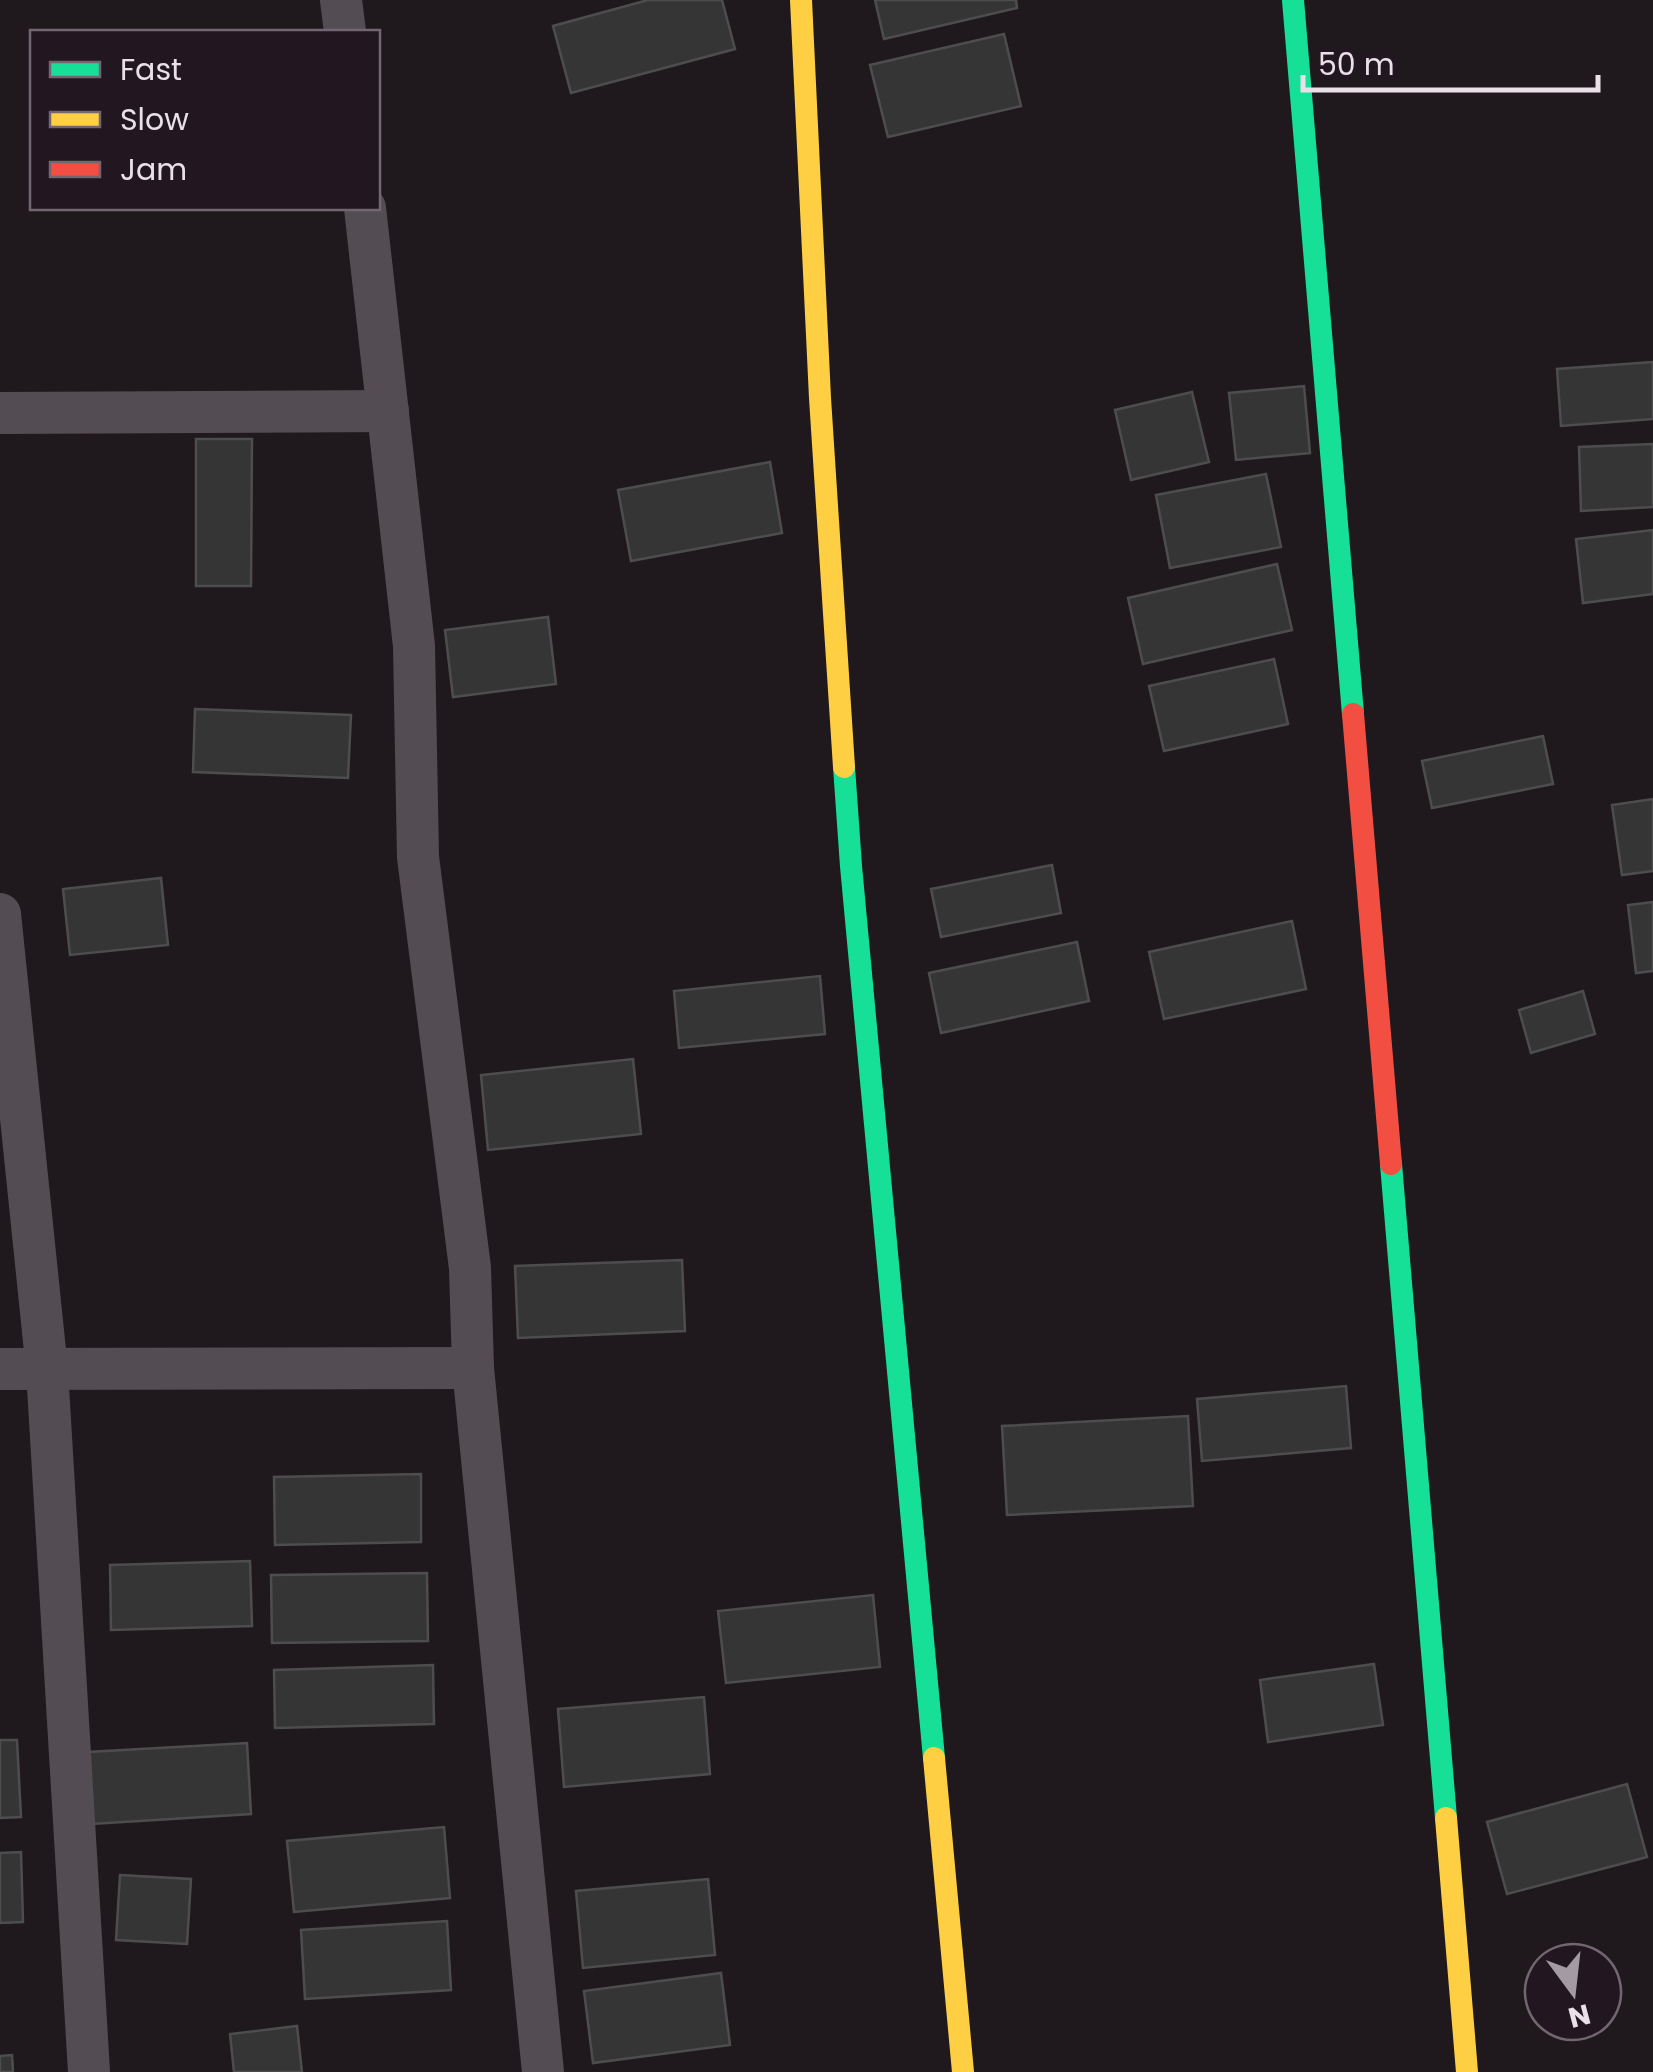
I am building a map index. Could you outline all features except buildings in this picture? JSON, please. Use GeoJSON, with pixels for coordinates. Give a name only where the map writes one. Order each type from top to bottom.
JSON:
{"type":"FeatureCollection","features":[{"type":"Feature","properties":{"kind":"street"},"geometry":{"type":"LineString","coordinates":[[341,0],[345,30]]}},
{"type":"Feature","properties":{"kind":"street"},"geometry":{"type":"LineString","coordinates":[[801,0],[820,398],[851,866],[963,2072]]}},
{"type":"Feature","properties":{"kind":"street"},"geometry":{"type":"LineString","coordinates":[[1292,0],[1466,2072]]}},
{"type":"Feature","properties":{"kind":"street"},"geometry":{"type":"LineString","coordinates":[[365,210],[414,646],[418,858],[470,1268],[473,1368],[543,2072]]}},
{"type":"Feature","properties":{"kind":"street"},"geometry":{"type":"LineString","coordinates":[[0,413],[388,411]]}},
{"type":"Feature","properties":{"kind":"street"},"geometry":{"type":"LineString","coordinates":[[0,914],[47,1370],[89,2072]]}},
{"type":"Feature","properties":{"kind":"street"},"geometry":{"type":"LineString","coordinates":[[0,1369],[473,1368]]}},
{"type":"Feature","properties":{"kind":"traffic: fast"},"geometry":{"type":"LineString","coordinates":[[1293,0],[1353,714]]}},
{"type":"Feature","properties":{"kind":"traffic: fast"},"geometry":{"type":"LineString","coordinates":[[844,767],[934,1758]]}},
{"type":"Feature","properties":{"kind":"traffic: fast"},"geometry":{"type":"LineString","coordinates":[[1391,1164],[1446,1818]]}},
{"type":"Feature","properties":{"kind":"traffic: slow"},"geometry":{"type":"LineString","coordinates":[[801,0],[820,398],[844,767]]}},
{"type":"Feature","properties":{"kind":"traffic: slow"},"geometry":{"type":"LineString","coordinates":[[934,1758],[963,2072]]}},
{"type":"Feature","properties":{"kind":"traffic: slow"},"geometry":{"type":"LineString","coordinates":[[1446,1818],[1467,2072]]}},
{"type":"Feature","properties":{"kind":"traffic: jam"},"geometry":{"type":"LineString","coordinates":[[1353,714],[1391,1164]]}}]}
